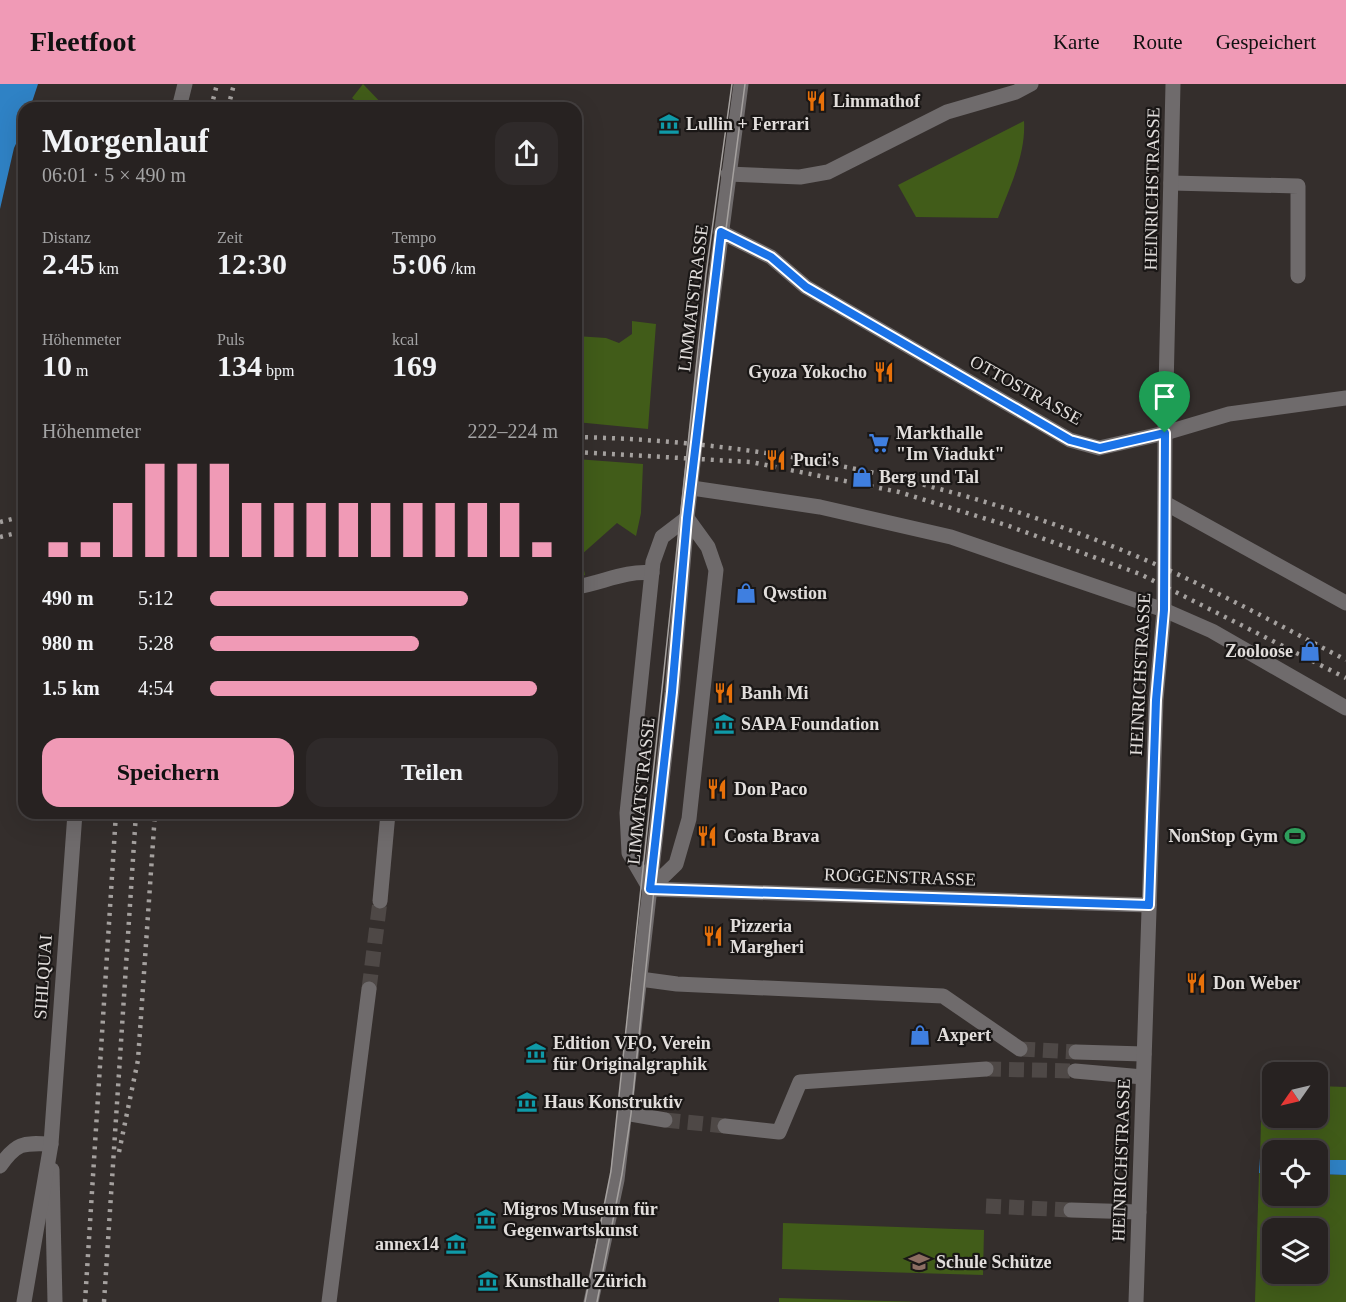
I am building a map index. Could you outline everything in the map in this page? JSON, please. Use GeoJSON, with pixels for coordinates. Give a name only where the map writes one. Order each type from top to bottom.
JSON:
{"type":"FeatureCollection","features":[{"type":"Feature","properties":{"kind":"street"},"geometry":{"type":"LineString","coordinates":[[180,102],[184,84]]}},
{"type":"Feature","properties":{"kind":"street","name":"LIMMATSTRASSE"},"geometry":{"type":"LineString","coordinates":[[591,1302],[617,1180],[672,692],[687,518],[741,84]]}},
{"type":"Feature","properties":{"kind":"street"},"geometry":{"type":"LineString","coordinates":[[728,174],[800,177],[828,172],[946,112],[1016,92],[1031,84]]}},
{"type":"Feature","properties":{"kind":"street","name":"HEINRICHSTRASSE"},"geometry":{"type":"LineString","coordinates":[[1136,1302],[1156,700],[1164,610],[1165,433],[1173,84]]}},
{"type":"Feature","properties":{"kind":"street"},"geometry":{"type":"LineString","coordinates":[[1171,183],[1298,186],[1298,276]]}},
{"type":"Feature","properties":{"kind":"street","name":"OTTOSTRASSE"},"geometry":{"type":"LineString","coordinates":[[721,232],[771,257],[806,287],[1070,440],[1100,448],[1165,433],[1228,414],[1346,398]]}},
{"type":"Feature","properties":{"kind":"street"},"geometry":{"type":"LineString","coordinates":[[692,488],[820,507],[951,537],[1164,610],[1212,631],[1346,708]]}},
{"type":"Feature","properties":{"kind":"street"},"geometry":{"type":"LineString","coordinates":[[1165,503],[1346,603]]}},
{"type":"Feature","properties":{"kind":"street","name":"LIMMATSTRASSE"},"geometry":{"type":"LineString","coordinates":[[650,889],[628,853],[627,813],[652,573],[662,537],[687,518]]}},
{"type":"Feature","properties":{"kind":"street","name":"LIMMATSTRASSE"},"geometry":{"type":"LineString","coordinates":[[650,889],[676,864],[689,819],[716,570],[708,547],[687,518]]}},
{"type":"Feature","properties":{"kind":"street"},"geometry":{"type":"LineString","coordinates":[[582,586],[602,583],[633,571],[652,573]]}},
{"type":"Feature","properties":{"kind":"street","name":"SIHLQUAI"},"geometry":{"type":"LineString","coordinates":[[24,1302],[51,1144],[75,819]]}},
{"type":"Feature","properties":{"kind":"street"},"geometry":{"type":"LineString","coordinates":[[380,901],[387,819]]}},
{"type":"Feature","properties":{"kind":"street","name":"ROGGENSTRASSE"},"geometry":{"type":"LineString","coordinates":[[650,889],[1149,905]]}},
{"type":"Feature","properties":{"kind":"street"},"geometry":{"type":"LineString","coordinates":[[640,979],[677,984],[943,996],[1020,1049]]}},
{"type":"Feature","properties":{"kind":"street"},"geometry":{"type":"LineString","coordinates":[[329,1302],[369,989]]}},
{"type":"Feature","properties":{"kind":"street"},"geometry":{"type":"LineString","coordinates":[[1076,1052],[1144,1054]]}},
{"type":"Feature","properties":{"kind":"street"},"geometry":{"type":"LineString","coordinates":[[725,1126],[778,1132],[800,1082],[986,1069]]}},
{"type":"Feature","properties":{"kind":"street"},"geometry":{"type":"LineString","coordinates":[[1075,1071],[1143,1077]]}},
{"type":"Feature","properties":{"kind":"street"},"geometry":{"type":"LineString","coordinates":[[625,1113],[665,1120]]}},
{"type":"Feature","properties":{"kind":"street"},"geometry":{"type":"LineString","coordinates":[[0,1166],[12,1148],[27,1143],[51,1144]]}},
{"type":"Feature","properties":{"kind":"street","name":"SIHLQUAI"},"geometry":{"type":"LineString","coordinates":[[51,1144],[56,1244],[55,1302]]}},
{"type":"Feature","properties":{"kind":"street"},"geometry":{"type":"LineString","coordinates":[[1071,1210],[1139,1212]]}},
{"type":"Feature","properties":{"kind":"green space"},"geometry":{"type":"Polygon","coordinates":[[[363,84],[380,102],[357,102],[352,98],[363,84]]]}},
{"type":"Feature","properties":{"kind":"green space"},"geometry":{"type":"Polygon","coordinates":[[[1024,121],[1020,158],[998,218],[916,217],[898,185],[1024,121]]]}},
{"type":"Feature","properties":{"kind":"green space"},"geometry":{"type":"Polygon","coordinates":[[[632,321],[656,324],[648,429],[582,423],[582,336],[606,338],[619,343],[632,334],[632,321]]]}},
{"type":"Feature","properties":{"kind":"green space"},"geometry":{"type":"Polygon","coordinates":[[[582,459],[643,464],[641,513],[636,536],[617,523],[582,554],[582,459]]]}},
{"type":"Feature","properties":{"kind":"green space"},"geometry":{"type":"Polygon","coordinates":[[[582,560],[585,575],[582,576],[582,560]]]}},
{"type":"Feature","properties":{"kind":"green space"},"geometry":{"type":"Polygon","coordinates":[[[1262,1085],[1262,1128],[1328,1128],[1328,1086],[1346,1087],[1346,1160],[1328,1160],[1328,1140],[1262,1140],[1262,1158],[1260,1158],[1262,1085]]]}},
{"type":"Feature","properties":{"kind":"green space"},"geometry":{"type":"Polygon","coordinates":[[[1259,1173],[1262,1173],[1262,1206],[1328,1206],[1328,1174],[1346,1175],[1346,1302],[1255,1302],[1259,1173]]]}},
{"type":"Feature","properties":{"kind":"green space"},"geometry":{"type":"Polygon","coordinates":[[[783,1223],[984,1230],[983,1275],[782,1269],[783,1223]]]}},
{"type":"Feature","properties":{"kind":"green space"},"geometry":{"type":"Polygon","coordinates":[[[779,1298],[923,1302],[779,1302],[779,1298]]]}},
{"type":"Feature","properties":{"kind":"water"},"geometry":{"type":"Polygon","coordinates":[[[0,84],[38,84],[32,102],[18,102],[18,140],[0,209],[0,84]]]}},
{"type":"Feature","properties":{"kind":"water"},"geometry":{"type":"Polygon","coordinates":[[[1260,1158],[1262,1158],[1262,1173],[1259,1173],[1260,1158]]]}},
{"type":"Feature","properties":{"kind":"water"},"geometry":{"type":"Polygon","coordinates":[[[1328,1160],[1346,1160],[1346,1175],[1328,1174],[1328,1160]]]}},
{"type":"Feature","properties":{"kind":"tunnel"},"geometry":{"type":"LineString","coordinates":[[369,989],[380,901]]}},
{"type":"Feature","properties":{"kind":"tunnel"},"geometry":{"type":"LineString","coordinates":[[1020,1049],[1076,1052]]}},
{"type":"Feature","properties":{"kind":"tunnel"},"geometry":{"type":"LineString","coordinates":[[986,1069],[1075,1071]]}},
{"type":"Feature","properties":{"kind":"tunnel"},"geometry":{"type":"LineString","coordinates":[[665,1120],[725,1126]]}},
{"type":"Feature","properties":{"kind":"tunnel"},"geometry":{"type":"LineString","coordinates":[[986,1206],[1071,1210]]}},
{"type":"Feature","properties":{"kind":"tram line"},"geometry":{"type":"LineString","coordinates":[[585,1302],[611,1171],[706,274],[732,84]]}},
{"type":"Feature","properties":{"kind":"tram line"},"geometry":{"type":"LineString","coordinates":[[597,1302],[622,1174],[631,1114],[706,382],[745,84]]}},
{"type":"Feature","properties":{"kind":"railway"},"geometry":{"type":"LineString","coordinates":[[212,102],[217,84]]}},
{"type":"Feature","properties":{"kind":"railway"},"geometry":{"type":"LineString","coordinates":[[230,102],[234,84]]}},
{"type":"Feature","properties":{"kind":"railway"},"geometry":{"type":"LineString","coordinates":[[582,437],[649,440],[723,447],[796,458],[940,489],[1080,534],[1148,561],[1223,596],[1346,660]]}},
{"type":"Feature","properties":{"kind":"railway"},"geometry":{"type":"LineString","coordinates":[[582,452],[751,462],[899,492],[1006,525],[1140,574],[1346,678]]}},
{"type":"Feature","properties":{"kind":"railway"},"geometry":{"type":"LineString","coordinates":[[0,522],[18,518]]}},
{"type":"Feature","properties":{"kind":"railway"},"geometry":{"type":"LineString","coordinates":[[0,537],[18,532]]}},
{"type":"Feature","properties":{"kind":"railway"},"geometry":{"type":"LineString","coordinates":[[85,1302],[116,819]]}},
{"type":"Feature","properties":{"kind":"railway"},"geometry":{"type":"LineString","coordinates":[[104,1302],[136,819]]}},
{"type":"Feature","properties":{"kind":"railway"},"geometry":{"type":"LineString","coordinates":[[119,1152],[138,1060],[155,819]]}},
{"type":"Feature","properties":{"kind":"place","name":"Limmathof"},"geometry":{"type":"Point","coordinates":[816,101]}},
{"type":"Feature","properties":{"kind":"place","name":"Lullin + Ferrari"},"geometry":{"type":"Point","coordinates":[669,124]}},
{"type":"Feature","properties":{"kind":"place","name":"Gyoza Yokocho"},"geometry":{"type":"Point","coordinates":[884,372]}},
{"type":"Feature","properties":{"kind":"place","name":"Markthalle \"Im Viadukt\""},"geometry":{"type":"Point","coordinates":[879,443]}},
{"type":"Feature","properties":{"kind":"place","name":"Puci's"},"geometry":{"type":"Point","coordinates":[776,460]}},
{"type":"Feature","properties":{"kind":"place","name":"Berg und Tal"},"geometry":{"type":"Point","coordinates":[862,477]}},
{"type":"Feature","properties":{"kind":"place","name":"Qwstion"},"geometry":{"type":"Point","coordinates":[746,593]}},
{"type":"Feature","properties":{"kind":"place","name":"Zooloose"},"geometry":{"type":"Point","coordinates":[1310,651]}},
{"type":"Feature","properties":{"kind":"place","name":"Banh Mi"},"geometry":{"type":"Point","coordinates":[724,693]}},
{"type":"Feature","properties":{"kind":"place","name":"SAPA Foundation"},"geometry":{"type":"Point","coordinates":[724,724]}},
{"type":"Feature","properties":{"kind":"place","name":"Don Paco"},"geometry":{"type":"Point","coordinates":[717,789]}},
{"type":"Feature","properties":{"kind":"place","name":"Costa Brava"},"geometry":{"type":"Point","coordinates":[707,836]}},
{"type":"Feature","properties":{"kind":"place","name":"NonStop Gym"},"geometry":{"type":"Point","coordinates":[1295,836]}},
{"type":"Feature","properties":{"kind":"place","name":"Pizzeria Margheri"},"geometry":{"type":"Point","coordinates":[713,936]}},
{"type":"Feature","properties":{"kind":"place","name":"Don Weber"},"geometry":{"type":"Point","coordinates":[1196,983]}},
{"type":"Feature","properties":{"kind":"place","name":"Axpert"},"geometry":{"type":"Point","coordinates":[920,1035]}},
{"type":"Feature","properties":{"kind":"place","name":"Edition VFO, Verein für Originalgraphik"},"geometry":{"type":"Point","coordinates":[536,1053]}},
{"type":"Feature","properties":{"kind":"place","name":"Haus Konstruktiv"},"geometry":{"type":"Point","coordinates":[527,1102]}},
{"type":"Feature","properties":{"kind":"place","name":"Migros Museum für Gegenwartskunst"},"geometry":{"type":"Point","coordinates":[486,1219]}},
{"type":"Feature","properties":{"kind":"place","name":"annex14"},"geometry":{"type":"Point","coordinates":[456,1244]}},
{"type":"Feature","properties":{"kind":"place","name":"Schule Schütze"},"geometry":{"type":"Point","coordinates":[919,1262]}},
{"type":"Feature","properties":{"kind":"place","name":"Kunsthalle Zürich"},"geometry":{"type":"Point","coordinates":[488,1281]}},
{"type":"Feature","properties":{"kind":"route"},"geometry":{"type":"LineString","coordinates":[[721,232],[771,257],[806,287],[1070,440],[1100,448],[1165,433],[1164,610],[1156,700],[1149,905],[1112,902],[650,889],[672,692],[687,518],[721,232]]}}]}
